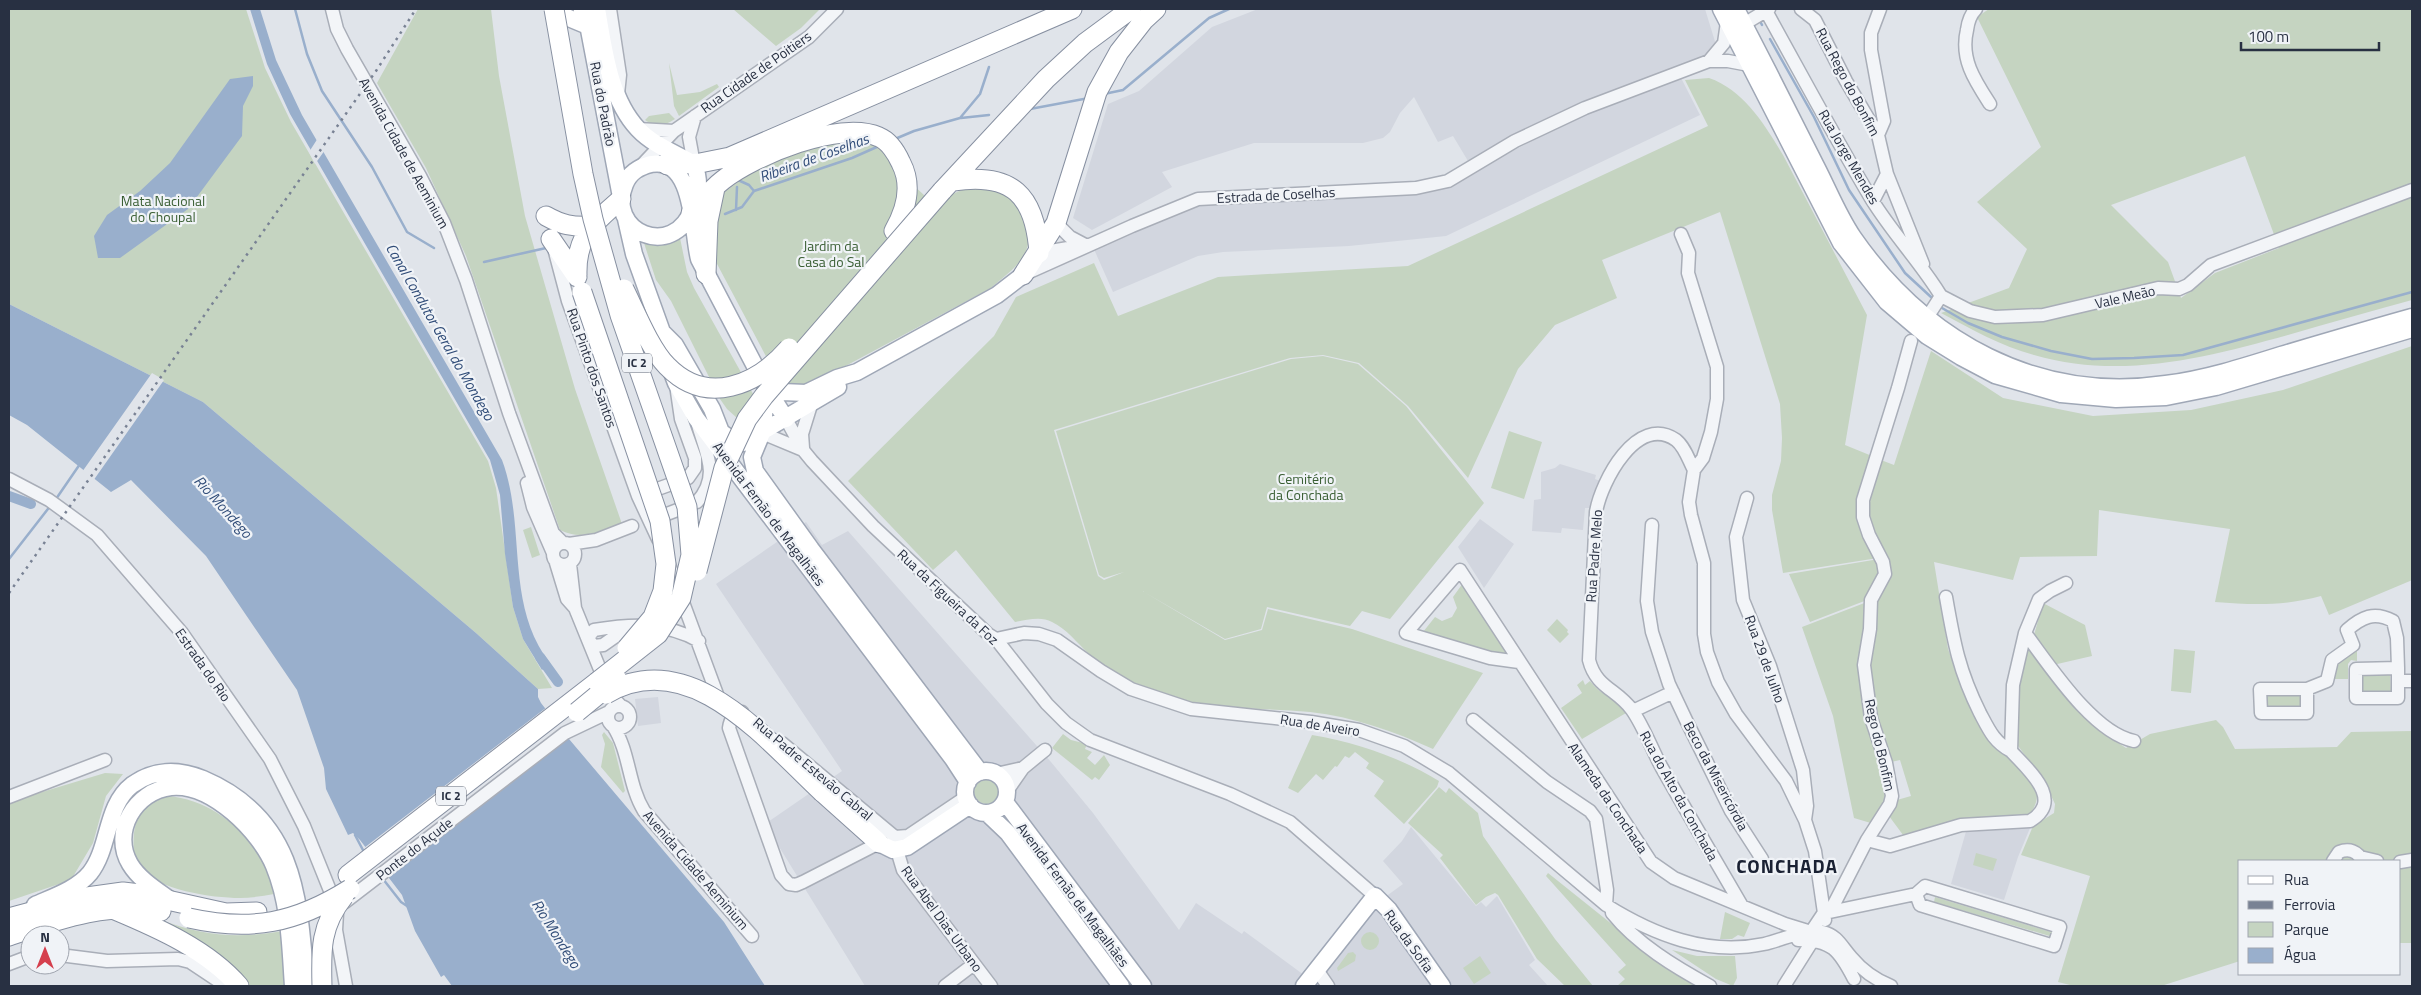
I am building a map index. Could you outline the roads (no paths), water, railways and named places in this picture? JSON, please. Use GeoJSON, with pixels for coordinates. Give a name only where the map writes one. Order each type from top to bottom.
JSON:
{"type":"FeatureCollection","features":[{"type":"Feature","properties":{"kind":"highway"},"geometry":{"type":"LineString","coordinates":[[667,166],[694,164],[730,157],[1072,9]]}},
{"type":"Feature","properties":{"kind":"highway"},"geometry":{"type":"LineString","coordinates":[[699,561],[724,468],[733,445],[747,419],[764,396],[1039,72],[1081,32],[1113,9]]}},
{"type":"Feature","properties":{"kind":"highway"},"geometry":{"type":"LineString","coordinates":[[624,289],[659,357],[668,367],[686,380],[704,386],[736,386],[754,380],[775,365],[894,231],[943,186],[1046,79],[1085,43],[1131,9]]}},
{"type":"Feature","properties":{"kind":"highway"},"geometry":{"type":"LineString","coordinates":[[1023,275],[1039,253],[1056,223],[1098,92],[1119,52],[1144,20],[1156,9]]}},
{"type":"Feature","properties":{"kind":"highway","name":"IC 2"},"geometry":{"type":"LineString","coordinates":[[9,917],[86,897],[123,892],[173,902],[190,912],[225,925],[277,922],[344,900],[579,718],[666,634],[682,611],[694,584],[699,561],[698,515],[691,487],[624,289],[602,208],[561,11]]}},
{"type":"Feature","properties":{"kind":"highway","name":"IC 2"},"geometry":{"type":"LineString","coordinates":[[9,936],[76,916],[112,909],[138,906],[190,912],[257,912],[290,905],[320,893],[341,881],[603,682],[658,634],[681,598],[691,555],[687,507],[620,315],[593,219],[583,174],[561,11]]}},
{"type":"Feature","properties":{"kind":"highway"},"geometry":{"type":"LineString","coordinates":[[691,213],[724,179],[753,162],[804,140],[843,131],[865,132],[881,138],[895,152],[902,164],[907,181],[907,199],[902,216],[894,231]]}},
{"type":"Feature","properties":{"kind":"highway"},"geometry":{"type":"LineString","coordinates":[[943,186],[974,178],[998,181],[1019,193],[1033,213],[1039,253]]}},
{"type":"Feature","properties":{"kind":"highway"},"geometry":{"type":"LineString","coordinates":[[706,274],[708,221],[715,187]]}},
{"type":"Feature","properties":{"kind":"highway"},"geometry":{"type":"LineString","coordinates":[[603,682],[653,618],[663,591],[666,564],[660,521],[579,284],[576,258],[581,241],[590,226],[621,199]]}},
{"type":"Feature","properties":{"kind":"highway"},"geometry":{"type":"LineString","coordinates":[[546,216],[570,227],[590,226]]}},
{"type":"Feature","properties":{"kind":"highway"},"geometry":{"type":"LineString","coordinates":[[551,239],[579,284]]}},
{"type":"Feature","properties":{"kind":"highway"},"geometry":{"type":"LineString","coordinates":[[579,718],[618,687],[630,682],[660,680],[683,684],[719,700],[746,721],[879,843]]}},
{"type":"Feature","properties":{"kind":"highway"},"geometry":{"type":"LineString","coordinates":[[322,986],[321,951],[324,928],[336,905],[344,900]]}},
{"type":"Feature","properties":{"kind":"highway"},"geometry":{"type":"LineString","coordinates":[[112,909],[142,922],[209,959],[239,986]]}},
{"type":"Feature","properties":{"kind":"main road"},"geometry":{"type":"LineString","coordinates":[[561,11],[590,12],[613,30]]}},
{"type":"Feature","properties":{"kind":"main road","name":"Rua do Padrão"},"geometry":{"type":"LineString","coordinates":[[590,12],[618,94],[629,117],[638,129],[659,145],[694,164]]}},
{"type":"Feature","properties":{"kind":"main road","name":"Rua do Padrão"},"geometry":{"type":"LineString","coordinates":[[590,12],[621,199]]}},
{"type":"Feature","properties":{"kind":"main road"},"geometry":{"type":"LineString","coordinates":[[1728,13],[1744,24],[1852,235],[1896,292],[1934,325],[1966,346],[2000,363],[2063,382],[2116,388],[2165,384],[2214,375],[2412,316]]}},
{"type":"Feature","properties":{"kind":"main road"},"geometry":{"type":"LineString","coordinates":[[1728,13],[1748,65],[1841,243],[1887,302],[1927,336],[1995,375],[2061,394],[2116,400],[2166,397],[2216,387],[2412,329]]}},
{"type":"Feature","properties":{"kind":"main road"},"geometry":{"type":"LineString","coordinates":[[691,213],[684,183],[678,174],[667,166],[652,164],[640,167],[628,178],[621,199],[626,219],[634,229],[651,236],[668,235],[681,228],[691,213],[699,185],[694,164]]}},
{"type":"Feature","properties":{"kind":"main road","name":"Rua da Figueira da Foz"},"geometry":{"type":"LineString","coordinates":[[691,213],[695,246],[706,274],[767,389],[786,419]]}},
{"type":"Feature","properties":{"kind":"main road","name":"Avenida Fernão de Magalhães"},"geometry":{"type":"LineString","coordinates":[[626,219],[634,254],[662,332],[663,348],[676,383],[696,418],[953,759],[971,789]]}},
{"type":"Feature","properties":{"kind":"main road","name":"Estrada de Coselhas"},"geometry":{"type":"LineString","coordinates":[[857,372],[997,295],[1023,275]]}},
{"type":"Feature","properties":{"kind":"main road"},"geometry":{"type":"LineString","coordinates":[[662,332],[674,345],[712,409],[727,426],[746,435],[762,433],[846,383],[857,372]]}},
{"type":"Feature","properties":{"kind":"main road"},"geometry":{"type":"LineString","coordinates":[[767,389],[806,393],[837,378],[857,372]]}},
{"type":"Feature","properties":{"kind":"main road","name":"Avenida Fernão de Magalhães"},"geometry":{"type":"LineString","coordinates":[[767,389],[762,433],[752,458],[755,471],[811,549],[971,789]]}},
{"type":"Feature","properties":{"kind":"main road"},"geometry":{"type":"LineString","coordinates":[[9,917],[61,893],[90,873],[98,859],[120,800],[132,785],[156,773],[180,772],[209,782],[228,793],[261,820],[276,840],[296,890],[300,908],[306,986]]}},
{"type":"Feature","properties":{"kind":"main road"},"geometry":{"type":"LineString","coordinates":[[879,843],[897,850],[907,847],[971,789],[996,774],[1006,784],[1006,797],[998,810],[988,813],[975,810],[971,789]]}},
{"type":"Feature","properties":{"kind":"main road"},"geometry":{"type":"LineString","coordinates":[[173,902],[136,873],[126,852],[124,832],[126,821],[137,802],[149,794],[173,786],[203,794],[238,816],[251,829],[268,854],[288,914],[293,986]]}},
{"type":"Feature","properties":{"kind":"main road","name":"Avenida Fernão de Magalhães"},"geometry":{"type":"LineString","coordinates":[[1006,797],[1143,986]]}},
{"type":"Feature","properties":{"kind":"main road","name":"Avenida Fernão de Magalhães"},"geometry":{"type":"LineString","coordinates":[[988,813],[1008,833],[1121,986]]}},
{"type":"Feature","properties":{"kind":"main road"},"geometry":{"type":"LineString","coordinates":[[1304,986],[1375,896]]}},
{"type":"Feature","properties":{"kind":"main road","name":"Rua da Sofia"},"geometry":{"type":"LineString","coordinates":[[1375,896],[1389,910],[1442,986]]}},
{"type":"Feature","properties":{"kind":"street","name":"Avenida Cidade de Aeminium"},"geometry":{"type":"LineString","coordinates":[[332,9],[337,30],[420,176],[444,223],[466,280],[509,413]]}},
{"type":"Feature","properties":{"kind":"street","name":"Rua do Padrão"},"geometry":{"type":"LineString","coordinates":[[610,9],[620,75],[618,94]]}},
{"type":"Feature","properties":{"kind":"street","name":"Rua Cidade de Poitiers"},"geometry":{"type":"LineString","coordinates":[[640,167],[674,131],[810,37],[837,9]]}},
{"type":"Feature","properties":{"kind":"street","name":"Rua Rego do Bonfim"},"geometry":{"type":"LineString","coordinates":[[1801,9],[1815,20],[1846,81],[1878,135],[1887,174],[1927,273]]}},
{"type":"Feature","properties":{"kind":"street"},"geometry":{"type":"LineString","coordinates":[[1878,135],[1884,121],[1876,86],[1871,42],[1876,17],[1880,9]]}},
{"type":"Feature","properties":{"kind":"street"},"geometry":{"type":"LineString","coordinates":[[1976,9],[1971,14],[1964,50],[1966,62],[1990,104]]}},
{"type":"Feature","properties":{"kind":"street"},"geometry":{"type":"LineString","coordinates":[[1744,24],[1768,10]]}},
{"type":"Feature","properties":{"kind":"street","name":"Rua Jorge Mendes"},"geometry":{"type":"LineString","coordinates":[[1768,10],[1873,201],[1912,257],[1927,273],[1941,296]]}},
{"type":"Feature","properties":{"kind":"street"},"geometry":{"type":"LineString","coordinates":[[1709,61],[1724,43],[1728,13]]}},
{"type":"Feature","properties":{"kind":"street","name":"Estrada de Coselhas"},"geometry":{"type":"LineString","coordinates":[[1023,275],[1198,199],[1416,188],[1448,181],[1515,141],[1585,108],[1709,61],[1728,60],[1748,65]]}},
{"type":"Feature","properties":{"kind":"street"},"geometry":{"type":"LineString","coordinates":[[694,164],[689,138],[696,114]]}},
{"type":"Feature","properties":{"kind":"street"},"geometry":{"type":"LineString","coordinates":[[638,129],[674,131]]}},
{"type":"Feature","properties":{"kind":"street"},"geometry":{"type":"LineString","coordinates":[[1873,201],[1887,174]]}},
{"type":"Feature","properties":{"kind":"street","name":"Vale Meão"},"geometry":{"type":"LineString","coordinates":[[1941,296],[1970,311],[1995,317],[2043,315],[2158,288],[2179,289],[2188,285],[2211,265],[2412,190]]}},
{"type":"Feature","properties":{"kind":"street"},"geometry":{"type":"LineString","coordinates":[[1056,223],[1070,237],[1087,246]]}},
{"type":"Feature","properties":{"kind":"street"},"geometry":{"type":"LineString","coordinates":[[1681,234],[1689,253],[1688,273],[1716,367],[1717,400],[1703,458],[1694,470],[1689,502],[1704,564],[1704,634],[1707,652],[1718,682],[1736,714],[1786,780],[1805,820],[1815,851],[1820,895],[1827,912],[1831,934],[1866,972],[1887,986]]}},
{"type":"Feature","properties":{"kind":"street","name":"Rua Pinto dos Santos"},"geometry":{"type":"LineString","coordinates":[[551,239],[568,301],[638,496],[675,576],[729,728]]}},
{"type":"Feature","properties":{"kind":"street"},"geometry":{"type":"LineString","coordinates":[[1039,253],[1087,246]]}},
{"type":"Feature","properties":{"kind":"street"},"geometry":{"type":"LineString","coordinates":[[1930,313],[1941,296]]}},
{"type":"Feature","properties":{"kind":"street","name":"Rego do Bonfim"},"geometry":{"type":"LineString","coordinates":[[1784,986],[1808,935],[1827,912],[1867,840],[1890,804],[1892,796],[1886,763],[1871,718],[1864,665],[1870,629],[1870,600],[1885,574],[1883,562],[1869,535],[1863,517],[1863,500],[1911,341]]}},
{"type":"Feature","properties":{"kind":"street"},"geometry":{"type":"LineString","coordinates":[[638,496],[688,478],[696,468],[695,458],[681,419],[676,383]]}},
{"type":"Feature","properties":{"kind":"street"},"geometry":{"type":"LineString","coordinates":[[762,433],[803,450],[802,434],[811,405]]}},
{"type":"Feature","properties":{"kind":"street"},"geometry":{"type":"LineString","coordinates":[[509,413],[553,533],[569,552],[576,610],[589,641],[623,746]]}},
{"type":"Feature","properties":{"kind":"street"},"geometry":{"type":"LineString","coordinates":[[509,413],[533,507],[554,558],[567,599],[576,610],[606,634],[603,682]]}},
{"type":"Feature","properties":{"kind":"street"},"geometry":{"type":"LineString","coordinates":[[696,418],[711,472],[710,484],[697,502]]}},
{"type":"Feature","properties":{"kind":"street","name":"Rua da Figueira da Foz"},"geometry":{"type":"LineString","coordinates":[[786,419],[803,450],[873,526],[988,634],[996,639],[1047,704],[1066,723],[1090,740],[1230,794],[1290,822],[1375,896]]}},
{"type":"Feature","properties":{"kind":"street","name":"Rua Padre Melo"},"geometry":{"type":"LineString","coordinates":[[1633,711],[1620,696],[1600,683],[1592,672],[1589,660],[1590,616],[1599,495],[1626,453],[1636,442],[1650,436],[1666,436],[1678,441],[1694,470]]}},
{"type":"Feature","properties":{"kind":"street","name":"Estrada do Rio"},"geometry":{"type":"LineString","coordinates":[[9,479],[49,500],[97,536],[182,633],[270,759],[344,900],[336,930],[346,986]]}},
{"type":"Feature","properties":{"kind":"street"},"geometry":{"type":"LineString","coordinates":[[654,519],[729,489],[710,484]]}},
{"type":"Feature","properties":{"kind":"street","name":"Rua 29 de Julho"},"geometry":{"type":"LineString","coordinates":[[1747,498],[1736,537],[1743,600],[1770,666],[1803,770],[1807,806],[1805,820]]}},
{"type":"Feature","properties":{"kind":"street","name":"Beco da Misericórdia"},"geometry":{"type":"LineString","coordinates":[[1652,525],[1647,601],[1652,632],[1673,692],[1731,811],[1762,859]]}},
{"type":"Feature","properties":{"kind":"street"},"geometry":{"type":"LineString","coordinates":[[554,558],[561,566],[569,552],[632,526]]}},
{"type":"Feature","properties":{"kind":"street"},"geometry":{"type":"LineString","coordinates":[[554,558],[556,546],[569,552]]}},
{"type":"Feature","properties":{"kind":"street","name":"Alameda da Conchada"},"geometry":{"type":"LineString","coordinates":[[1519,662],[1490,658],[1406,633],[1460,570],[1651,862],[1674,878],[1808,935]]}},
{"type":"Feature","properties":{"kind":"street"},"geometry":{"type":"LineString","coordinates":[[2012,751],[2013,685],[2025,633],[2040,599],[2050,591],[2066,583]]}},
{"type":"Feature","properties":{"kind":"street"},"geometry":{"type":"LineString","coordinates":[[1867,840],[1890,846],[1966,824],[2030,821],[2042,810],[2044,792],[2041,785],[2012,751],[1995,741],[1966,684],[1956,654],[1946,597]]}},
{"type":"Feature","properties":{"kind":"street"},"geometry":{"type":"LineString","coordinates":[[2307,689],[2326,681],[2332,660],[2353,646],[2347,630],[2360,618],[2384,616],[2393,621],[2397,638],[2398,675],[2412,681]]}},
{"type":"Feature","properties":{"kind":"street"},"geometry":{"type":"LineString","coordinates":[[589,641],[592,632],[644,625],[672,629],[698,642]]}},
{"type":"Feature","properties":{"kind":"street"},"geometry":{"type":"LineString","coordinates":[[589,641],[596,647],[603,646],[630,626]]}},
{"type":"Feature","properties":{"kind":"street","name":"Rua de Aveiro"},"geometry":{"type":"LineString","coordinates":[[996,639],[1032,633],[1057,640],[1101,672],[1132,689],[1191,709],[1311,722],[1359,730],[1404,746],[1449,773],[1606,905],[1634,923],[1675,940],[1700,946],[1750,947],[1808,935]]}},
{"type":"Feature","properties":{"kind":"street"},"geometry":{"type":"LineString","coordinates":[[2025,633],[2078,700],[2111,732],[2134,741]]}},
{"type":"Feature","properties":{"kind":"street"},"geometry":{"type":"LineString","coordinates":[[713,681],[724,694],[744,711]]}},
{"type":"Feature","properties":{"kind":"street"},"geometry":{"type":"LineString","coordinates":[[1633,711],[1673,692]]}},
{"type":"Feature","properties":{"kind":"street","name":"Rua Padre Estevão Cabral"},"geometry":{"type":"LineString","coordinates":[[879,843],[803,882],[796,885],[789,884],[781,875],[729,728],[730,720],[736,713],[744,711],[895,837],[908,836],[971,789]]}},
{"type":"Feature","properties":{"kind":"street","name":"Rua do Alto da Conchada"},"geometry":{"type":"LineString","coordinates":[[1633,711],[1662,767],[1742,906]]}},
{"type":"Feature","properties":{"kind":"street"},"geometry":{"type":"LineString","coordinates":[[613,716],[629,713],[623,746]]}},
{"type":"Feature","properties":{"kind":"street","name":"Ponte do Açude"},"geometry":{"type":"LineString","coordinates":[[344,900],[565,733],[579,718],[613,716],[620,728],[627,724]]}},
{"type":"Feature","properties":{"kind":"street"},"geometry":{"type":"LineString","coordinates":[[1473,720],[1547,782],[1590,811],[1596,819],[1607,890],[1606,905]]}},
{"type":"Feature","properties":{"kind":"street","name":"Avenida Cidade Aeminium"},"geometry":{"type":"LineString","coordinates":[[623,746],[634,789],[644,811],[752,936]]}},
{"type":"Feature","properties":{"kind":"street"},"geometry":{"type":"LineString","coordinates":[[1006,797],[1023,768],[1045,750]]}},
{"type":"Feature","properties":{"kind":"street"},"geometry":{"type":"LineString","coordinates":[[9,797],[105,760]]}},
{"type":"Feature","properties":{"kind":"street"},"geometry":{"type":"LineString","coordinates":[[996,774],[1023,768]]}},
{"type":"Feature","properties":{"kind":"street","name":"Rua Abel Dias Urbano"},"geometry":{"type":"LineString","coordinates":[[897,850],[903,870],[991,986]]}},
{"type":"Feature","properties":{"kind":"street"},"geometry":{"type":"LineString","coordinates":[[2334,860],[2343,850],[2353,851],[2361,859]]}},
{"type":"Feature","properties":{"kind":"street"},"geometry":{"type":"LineString","coordinates":[[1593,894],[1605,880]]}},
{"type":"Feature","properties":{"kind":"street"},"geometry":{"type":"LineString","coordinates":[[1827,912],[1916,894],[1925,886],[2060,927],[2054,946],[1920,905],[1916,894]]}},
{"type":"Feature","properties":{"kind":"street","name":"Rua de Aveiro"},"geometry":{"type":"LineString","coordinates":[[1606,905],[1626,930],[1662,956],[1710,986]]}},
{"type":"Feature","properties":{"kind":"street"},"geometry":{"type":"LineString","coordinates":[[1808,935],[1831,934]]}},
{"type":"Feature","properties":{"kind":"street"},"geometry":{"type":"LineString","coordinates":[[1808,935],[1827,943],[1838,951],[1854,983]]}},
{"type":"Feature","properties":{"kind":"street"},"geometry":{"type":"LineString","coordinates":[[70,956],[107,961],[178,959],[190,962],[226,986]]}},
{"type":"Feature","properties":{"kind":"street"},"geometry":{"type":"LineString","coordinates":[[1851,957],[1854,983]]}},
{"type":"Feature","properties":{"kind":"street"},"geometry":{"type":"LineString","coordinates":[[945,986],[974,964]]}},
{"type":"Feature","properties":{"kind":"street"},"geometry":{"type":"LineString","coordinates":[[1317,970],[1328,986]]}},
{"type":"Feature","properties":{"kind":"water","name":"Canal Condutor Geral do Mondego"},"geometry":{"type":"Polygon","coordinates":[[[250,9],[260,9],[276,60],[302,115],[502,460],[514,512],[521,591],[527,616],[536,640],[550,663],[542,670],[523,639],[513,607],[505,554],[500,495],[490,460],[290,114],[267,64],[250,9]]]}},
{"type":"Feature","properties":{"kind":"water"},"geometry":{"type":"Polygon","coordinates":[[[253,76],[253,86],[243,106],[242,136],[188,209],[120,258],[98,258],[94,236],[107,215],[140,191],[170,163],[230,79],[253,76]]]}},
{"type":"Feature","properties":{"kind":"water","name":"Rio Mondego"},"geometry":{"type":"Polygon","coordinates":[[[9,304],[203,402],[476,633],[538,689],[538,697],[541,703],[569,739],[724,922],[765,986],[452,986],[444,975],[441,977],[415,931],[402,895],[360,840],[353,833],[348,835],[326,789],[324,768],[297,690],[206,556],[131,480],[111,492],[27,425],[9,415],[9,304]]]}},
{"type":"Feature","properties":{"kind":"waterway"},"geometry":{"type":"LineString","coordinates":[[295,9],[307,54],[322,91],[372,167],[407,232],[434,248]]}},
{"type":"Feature","properties":{"kind":"waterway","name":"Ribeira de Coselhas"},"geometry":{"type":"LineString","coordinates":[[1104,94],[1123,90],[1209,18],[1229,9]]}},
{"type":"Feature","properties":{"kind":"waterway"},"geometry":{"type":"LineString","coordinates":[[1770,39],[1814,117],[1849,190],[1905,273],[1931,297]]}},
{"type":"Feature","properties":{"kind":"waterway"},"geometry":{"type":"LineString","coordinates":[[895,139],[914,131],[960,118],[980,94],[989,67]]}},
{"type":"Feature","properties":{"kind":"waterway"},"geometry":{"type":"LineString","coordinates":[[1030,109],[1089,98]]}},
{"type":"Feature","properties":{"kind":"waterway"},"geometry":{"type":"LineString","coordinates":[[961,118],[989,115]]}},
{"type":"Feature","properties":{"kind":"waterway","name":"Ribeira de Coselhas"},"geometry":{"type":"LineString","coordinates":[[754,191],[852,158],[879,146]]}},
{"type":"Feature","properties":{"kind":"waterway"},"geometry":{"type":"LineString","coordinates":[[725,214],[742,207],[754,191],[749,185],[738,180]]}},
{"type":"Feature","properties":{"kind":"waterway"},"geometry":{"type":"LineString","coordinates":[[736,210],[737,187]]}},
{"type":"Feature","properties":{"kind":"waterway"},"geometry":{"type":"LineString","coordinates":[[484,262],[546,248]]}},
{"type":"Feature","properties":{"kind":"waterway"},"geometry":{"type":"LineString","coordinates":[[1942,308],[1968,323],[2002,337],[2051,351],[2092,359],[2134,358],[2183,355],[2412,292]]}},
{"type":"Feature","properties":{"kind":"waterway"},"geometry":{"type":"LineString","coordinates":[[56,499],[80,464]]}},
{"type":"Feature","properties":{"kind":"waterway"},"geometry":{"type":"LineString","coordinates":[[9,496],[31,504]]}},
{"type":"Feature","properties":{"kind":"waterway"},"geometry":{"type":"LineString","coordinates":[[9,559],[51,505]]}},
{"type":"Feature","properties":{"kind":"waterway","name":"Canal Condutor Geral do Mondego"},"geometry":{"type":"LineString","coordinates":[[540,657],[558,682]]}},
{"type":"Feature","properties":{"kind":"waterway"},"geometry":{"type":"LineString","coordinates":[[355,835],[364,852]]}},
{"type":"Feature","properties":{"kind":"waterway"},"geometry":{"type":"LineString","coordinates":[[383,879],[401,902],[407,906]]}},
{"type":"Feature","properties":{"kind":"railway"},"geometry":{"type":"LineString","coordinates":[[9,593],[376,71],[416,9]]}},
{"type":"Feature","properties":{"kind":"district","name":"CONCHADA"},"geometry":{"type":"Point","coordinates":[1787,866]}},
{"type":"Feature","properties":{"kind":"park label","name":"Mata Nacional do Choupal"},"geometry":{"type":"Point","coordinates":[163,210]}},
{"type":"Feature","properties":{"kind":"park label","name":"Jardim da Casa do Sal"},"geometry":{"type":"Point","coordinates":[831,254]}},
{"type":"Feature","properties":{"kind":"park label","name":"Cemitério da Conchada"},"geometry":{"type":"Point","coordinates":[1306,488]}}]}
